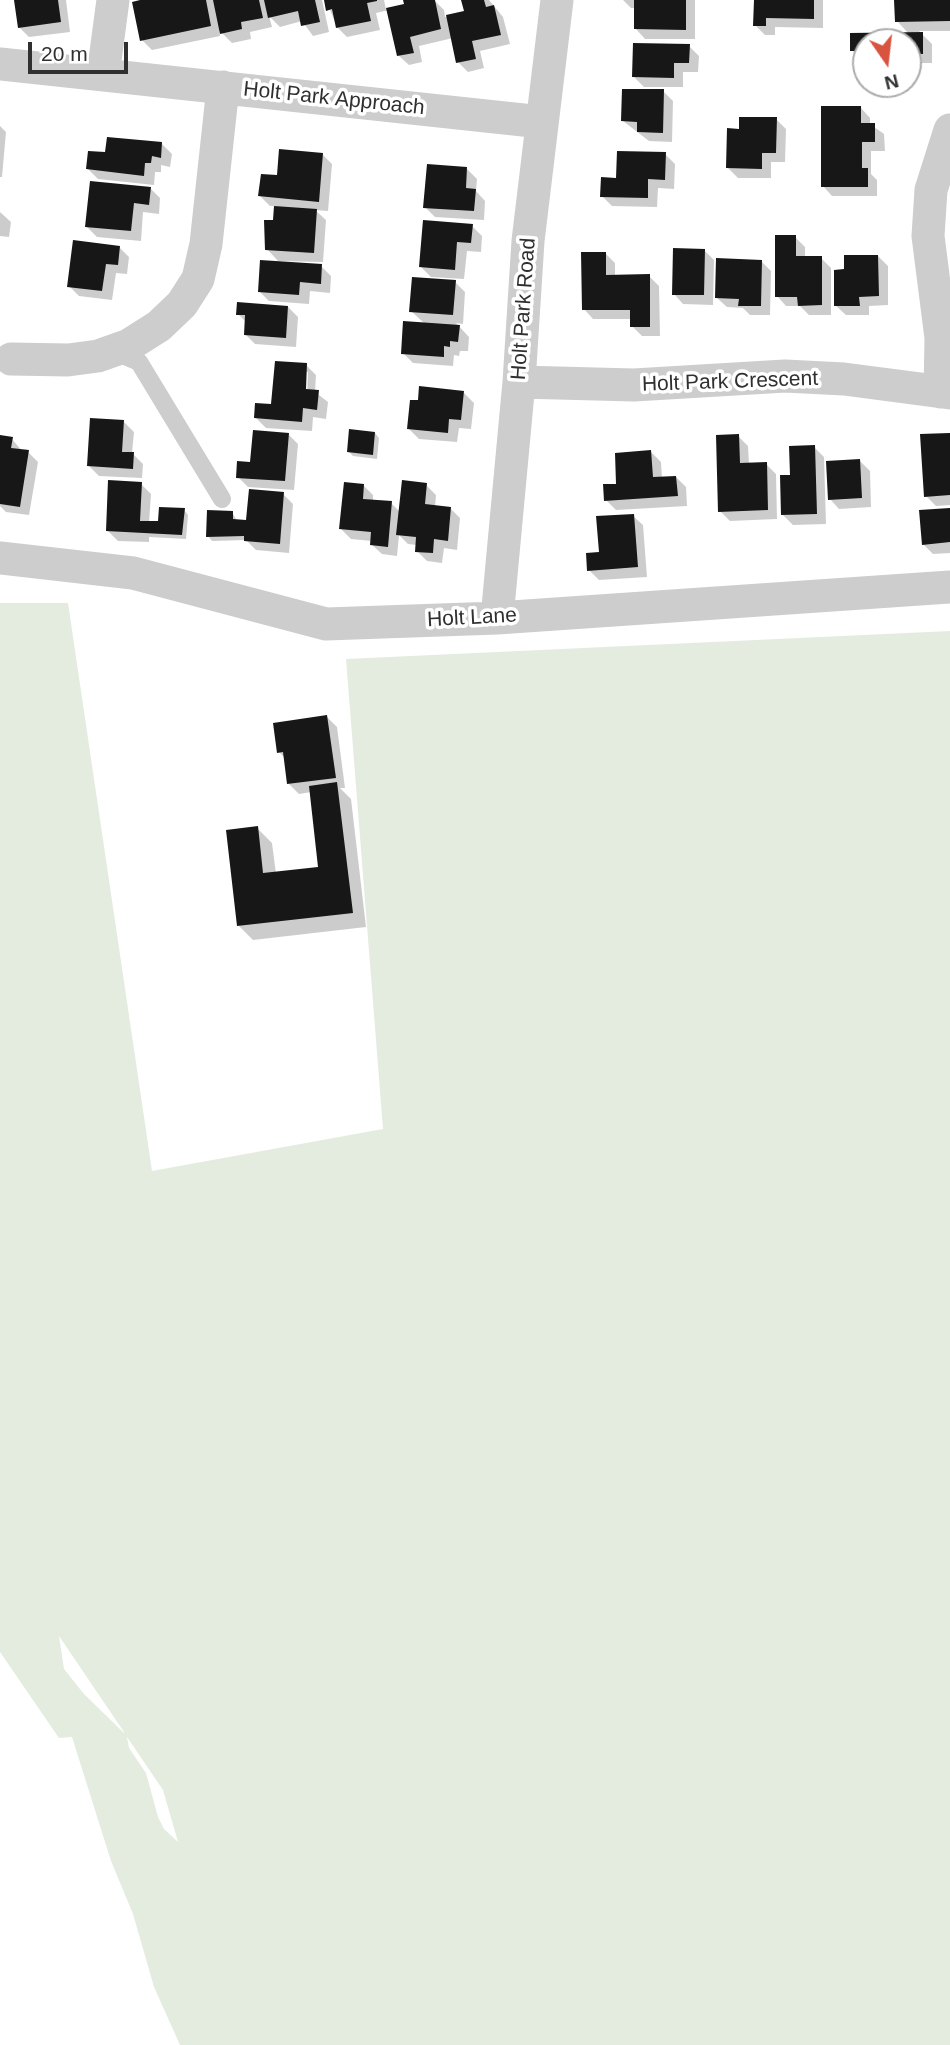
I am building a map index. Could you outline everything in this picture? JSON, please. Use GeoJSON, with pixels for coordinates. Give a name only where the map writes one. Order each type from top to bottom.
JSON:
{"type":"FeatureCollection","features":[{"type":"Feature","properties":{"kind":"street"},"geometry":{"type":"LineString","coordinates":[[103,75],[113,0]]}},
{"type":"Feature","properties":{"kind":"street","name":"Holt Park Road"},"geometry":{"type":"LineString","coordinates":[[497,618],[519,382],[528,241],[557,0]]}},
{"type":"Feature","properties":{"kind":"street","name":"Holt Park Approach"},"geometry":{"type":"LineString","coordinates":[[0,64],[542,122]]}},
{"type":"Feature","properties":{"kind":"street"},"geometry":{"type":"LineString","coordinates":[[11,359],[68,360],[98,356],[129,345],[159,326],[182,304],[198,279],[206,244],[223,87]]}},
{"type":"Feature","properties":{"kind":"street","name":"Holt Park Crescent"},"geometry":{"type":"LineString","coordinates":[[519,382],[634,386],[785,376],[844,379],[945,392],[928,236],[931,190],[950,130]]}},
{"type":"Feature","properties":{"kind":"street","name":"Holt Lane"},"geometry":{"type":"LineString","coordinates":[[0,558],[133,573],[326,624],[497,618],[950,587]]}},
{"type":"Feature","properties":{"kind":"lane"},"geometry":{"type":"LineString","coordinates":[[113,351],[139,362],[222,499]]}},
{"type":"Feature","properties":{"kind":"shaded area"},"geometry":{"type":"Polygon","coordinates":[[[0,603],[68,603],[152,1171],[383,1129],[346,659],[950,631],[950,2045],[180,2045],[154,1987],[133,1914],[111,1861],[72,1737],[59,1738],[0,1652],[0,603]],[[59,1636],[64,1669],[84,1694],[124,1733],[124,1732],[59,1636]],[[127,1737],[129,1748],[146,1773],[158,1817],[164,1829],[178,1842],[163,1790],[127,1737]]]}},
{"type":"Feature","properties":{"kind":"building"},"geometry":{"type":"Polygon","coordinates":[[[14,0],[58,0],[61,22],[18,28],[14,0]]]}},
{"type":"Feature","properties":{"kind":"building"},"geometry":{"type":"Polygon","coordinates":[[[206,0],[211,26],[140,41],[132,2],[206,0]]]}},
{"type":"Feature","properties":{"kind":"building"},"geometry":{"type":"Polygon","coordinates":[[[213,0],[259,0],[263,18],[241,22],[242,29],[220,34],[213,0]]]}},
{"type":"Feature","properties":{"kind":"building"},"geometry":{"type":"Polygon","coordinates":[[[264,0],[315,0],[320,22],[301,26],[298,11],[268,18],[264,0]]]}},
{"type":"Feature","properties":{"kind":"building"},"geometry":{"type":"Polygon","coordinates":[[[324,0],[377,1],[367,3],[371,21],[336,28],[332,9],[326,11],[324,0]]]}},
{"type":"Feature","properties":{"kind":"building"},"geometry":{"type":"Polygon","coordinates":[[[403,0],[435,0],[441,29],[410,37],[414,53],[397,56],[386,8],[404,4],[403,0]]]}},
{"type":"Feature","properties":{"kind":"building"},"geometry":{"type":"Polygon","coordinates":[[[461,0],[484,0],[486,7],[494,5],[501,35],[472,41],[476,59],[456,63],[446,15],[464,11],[461,0]]]}},
{"type":"Feature","properties":{"kind":"building"},"geometry":{"type":"Polygon","coordinates":[[[634,0],[686,0],[686,30],[634,29],[634,0]]]}},
{"type":"Feature","properties":{"kind":"building"},"geometry":{"type":"Polygon","coordinates":[[[754,0],[814,0],[814,19],[766,18],[766,26],[753,26],[754,0]]]}},
{"type":"Feature","properties":{"kind":"building"},"geometry":{"type":"Polygon","coordinates":[[[894,0],[950,0],[950,21],[895,22],[894,0]]]}},
{"type":"Feature","properties":{"kind":"building"},"geometry":{"type":"Polygon","coordinates":[[[852,33],[852,51],[850,51],[852,33]]]}},
{"type":"Feature","properties":{"kind":"building"},"geometry":{"type":"Polygon","coordinates":[[[633,43],[690,44],[689,63],[674,63],[674,78],[632,77],[633,43]]]}},
{"type":"Feature","properties":{"kind":"building"},"geometry":{"type":"Polygon","coordinates":[[[622,89],[664,89],[663,133],[637,132],[637,122],[621,121],[622,89]]]}},
{"type":"Feature","properties":{"kind":"building"},"geometry":{"type":"Polygon","coordinates":[[[821,106],[861,106],[861,123],[875,123],[875,142],[862,142],[862,168],[868,168],[868,187],[821,187],[821,106]]]}},
{"type":"Feature","properties":{"kind":"building"},"geometry":{"type":"Polygon","coordinates":[[[739,117],[777,117],[776,153],[762,153],[762,169],[726,168],[727,128],[739,129],[739,117]]]}},
{"type":"Feature","properties":{"kind":"building"},"geometry":{"type":"Polygon","coordinates":[[[107,137],[162,142],[161,158],[152,156],[151,163],[145,163],[144,176],[86,169],[88,151],[105,152],[107,137]]]}},
{"type":"Feature","properties":{"kind":"building"},"geometry":{"type":"Polygon","coordinates":[[[279,149],[323,153],[319,202],[258,196],[261,174],[277,175],[279,149]]]}},
{"type":"Feature","properties":{"kind":"building"},"geometry":{"type":"Polygon","coordinates":[[[617,151],[666,152],[665,180],[648,179],[648,198],[600,197],[601,177],[616,178],[617,151]]]}},
{"type":"Feature","properties":{"kind":"building"},"geometry":{"type":"Polygon","coordinates":[[[427,164],[467,167],[466,188],[476,189],[474,211],[423,208],[427,164]]]}},
{"type":"Feature","properties":{"kind":"building"},"geometry":{"type":"Polygon","coordinates":[[[90,181],[151,187],[149,205],[134,203],[131,231],[85,227],[90,181]]]}},
{"type":"Feature","properties":{"kind":"building"},"geometry":{"type":"Polygon","coordinates":[[[274,206],[317,209],[314,253],[265,250],[264,220],[273,220],[274,206]]]}},
{"type":"Feature","properties":{"kind":"building"},"geometry":{"type":"Polygon","coordinates":[[[423,220],[473,224],[471,243],[457,242],[455,270],[419,267],[423,220]]]}},
{"type":"Feature","properties":{"kind":"building"},"geometry":{"type":"Polygon","coordinates":[[[775,235],[796,235],[796,256],[822,256],[822,305],[798,306],[797,297],[775,297],[775,235]]]}},
{"type":"Feature","properties":{"kind":"building"},"geometry":{"type":"Polygon","coordinates":[[[73,240],[120,246],[118,265],[106,264],[102,291],[67,287],[73,240]]]}},
{"type":"Feature","properties":{"kind":"building"},"geometry":{"type":"Polygon","coordinates":[[[673,248],[705,249],[704,295],[672,295],[673,248]]]}},
{"type":"Feature","properties":{"kind":"building"},"geometry":{"type":"Polygon","coordinates":[[[581,252],[606,252],[606,275],[650,274],[650,327],[630,327],[630,310],[582,310],[581,252]]]}},
{"type":"Feature","properties":{"kind":"building"},"geometry":{"type":"Polygon","coordinates":[[[844,255],[878,255],[879,296],[859,297],[860,306],[834,306],[834,270],[844,269],[844,255]]]}},
{"type":"Feature","properties":{"kind":"building"},"geometry":{"type":"Polygon","coordinates":[[[716,258],[762,260],[761,306],[738,306],[739,299],[715,298],[716,258]]]}},
{"type":"Feature","properties":{"kind":"building"},"geometry":{"type":"Polygon","coordinates":[[[260,260],[322,264],[321,284],[300,282],[299,295],[258,292],[260,260]]]}},
{"type":"Feature","properties":{"kind":"building"},"geometry":{"type":"Polygon","coordinates":[[[412,277],[456,280],[453,315],[409,312],[412,277]]]}},
{"type":"Feature","properties":{"kind":"building"},"geometry":{"type":"Polygon","coordinates":[[[237,302],[288,306],[286,338],[244,335],[245,315],[236,315],[237,302]]]}},
{"type":"Feature","properties":{"kind":"building"},"geometry":{"type":"Polygon","coordinates":[[[403,321],[460,325],[458,342],[450,341],[450,347],[444,346],[444,357],[401,354],[403,321]]]}},
{"type":"Feature","properties":{"kind":"building"},"geometry":{"type":"Polygon","coordinates":[[[275,361],[307,363],[306,389],[319,390],[317,410],[303,408],[302,422],[254,418],[255,403],[271,404],[275,361]]]}},
{"type":"Feature","properties":{"kind":"building"},"geometry":{"type":"Polygon","coordinates":[[[419,386],[464,391],[461,420],[449,419],[448,433],[407,429],[410,400],[418,400],[419,386]]]}},
{"type":"Feature","properties":{"kind":"building"},"geometry":{"type":"Polygon","coordinates":[[[90,418],[124,420],[122,452],[134,452],[133,469],[87,466],[90,418]]]}},
{"type":"Feature","properties":{"kind":"building"},"geometry":{"type":"Polygon","coordinates":[[[349,429],[375,432],[373,455],[347,452],[349,429]]]}},
{"type":"Feature","properties":{"kind":"building"},"geometry":{"type":"Polygon","coordinates":[[[253,430],[289,433],[285,481],[236,478],[237,461],[250,462],[253,430]]]}},
{"type":"Feature","properties":{"kind":"building"},"geometry":{"type":"Polygon","coordinates":[[[950,433],[950,495],[924,497],[920,434],[950,433]]]}},
{"type":"Feature","properties":{"kind":"building"},"geometry":{"type":"Polygon","coordinates":[[[739,434],[740,463],[767,462],[768,510],[718,512],[716,435],[739,434]]]}},
{"type":"Feature","properties":{"kind":"building"},"geometry":{"type":"Polygon","coordinates":[[[0,435],[13,437],[11,448],[29,450],[20,507],[0,504],[0,435]]]}},
{"type":"Feature","properties":{"kind":"building"},"geometry":{"type":"Polygon","coordinates":[[[815,445],[817,514],[781,515],[780,475],[790,475],[789,446],[815,445]]]}},
{"type":"Feature","properties":{"kind":"building"},"geometry":{"type":"Polygon","coordinates":[[[651,450],[653,477],[676,476],[678,496],[604,501],[603,484],[616,484],[615,453],[651,450]]]}},
{"type":"Feature","properties":{"kind":"building"},"geometry":{"type":"Polygon","coordinates":[[[860,459],[862,498],[828,500],[826,461],[860,459]]]}},
{"type":"Feature","properties":{"kind":"building"},"geometry":{"type":"Polygon","coordinates":[[[108,480],[142,482],[140,521],[158,521],[159,507],[185,508],[182,535],[106,531],[108,480]]]}},
{"type":"Feature","properties":{"kind":"building"},"geometry":{"type":"Polygon","coordinates":[[[402,480],[427,483],[425,504],[451,507],[448,541],[434,539],[433,553],[415,552],[416,537],[396,535],[402,480]]]}},
{"type":"Feature","properties":{"kind":"building"},"geometry":{"type":"Polygon","coordinates":[[[344,482],[364,484],[363,499],[392,501],[388,547],[370,545],[371,532],[339,529],[344,482]]]}},
{"type":"Feature","properties":{"kind":"building"},"geometry":{"type":"Polygon","coordinates":[[[249,489],[284,492],[280,544],[244,541],[244,536],[206,537],[207,510],[233,511],[233,519],[246,520],[249,489]]]}},
{"type":"Feature","properties":{"kind":"building"},"geometry":{"type":"Polygon","coordinates":[[[950,508],[950,542],[922,545],[919,510],[950,508]]]}},
{"type":"Feature","properties":{"kind":"building"},"geometry":{"type":"Polygon","coordinates":[[[634,514],[638,567],[587,571],[586,553],[599,552],[596,516],[634,514]]]}},
{"type":"Feature","properties":{"kind":"building"},"geometry":{"type":"Polygon","coordinates":[[[327,715],[336,778],[287,784],[283,752],[277,753],[273,723],[327,715]]]}},
{"type":"Feature","properties":{"kind":"building"},"geometry":{"type":"Polygon","coordinates":[[[337,782],[353,913],[237,926],[226,830],[258,826],[263,873],[318,867],[309,786],[337,782]]]}}]}
